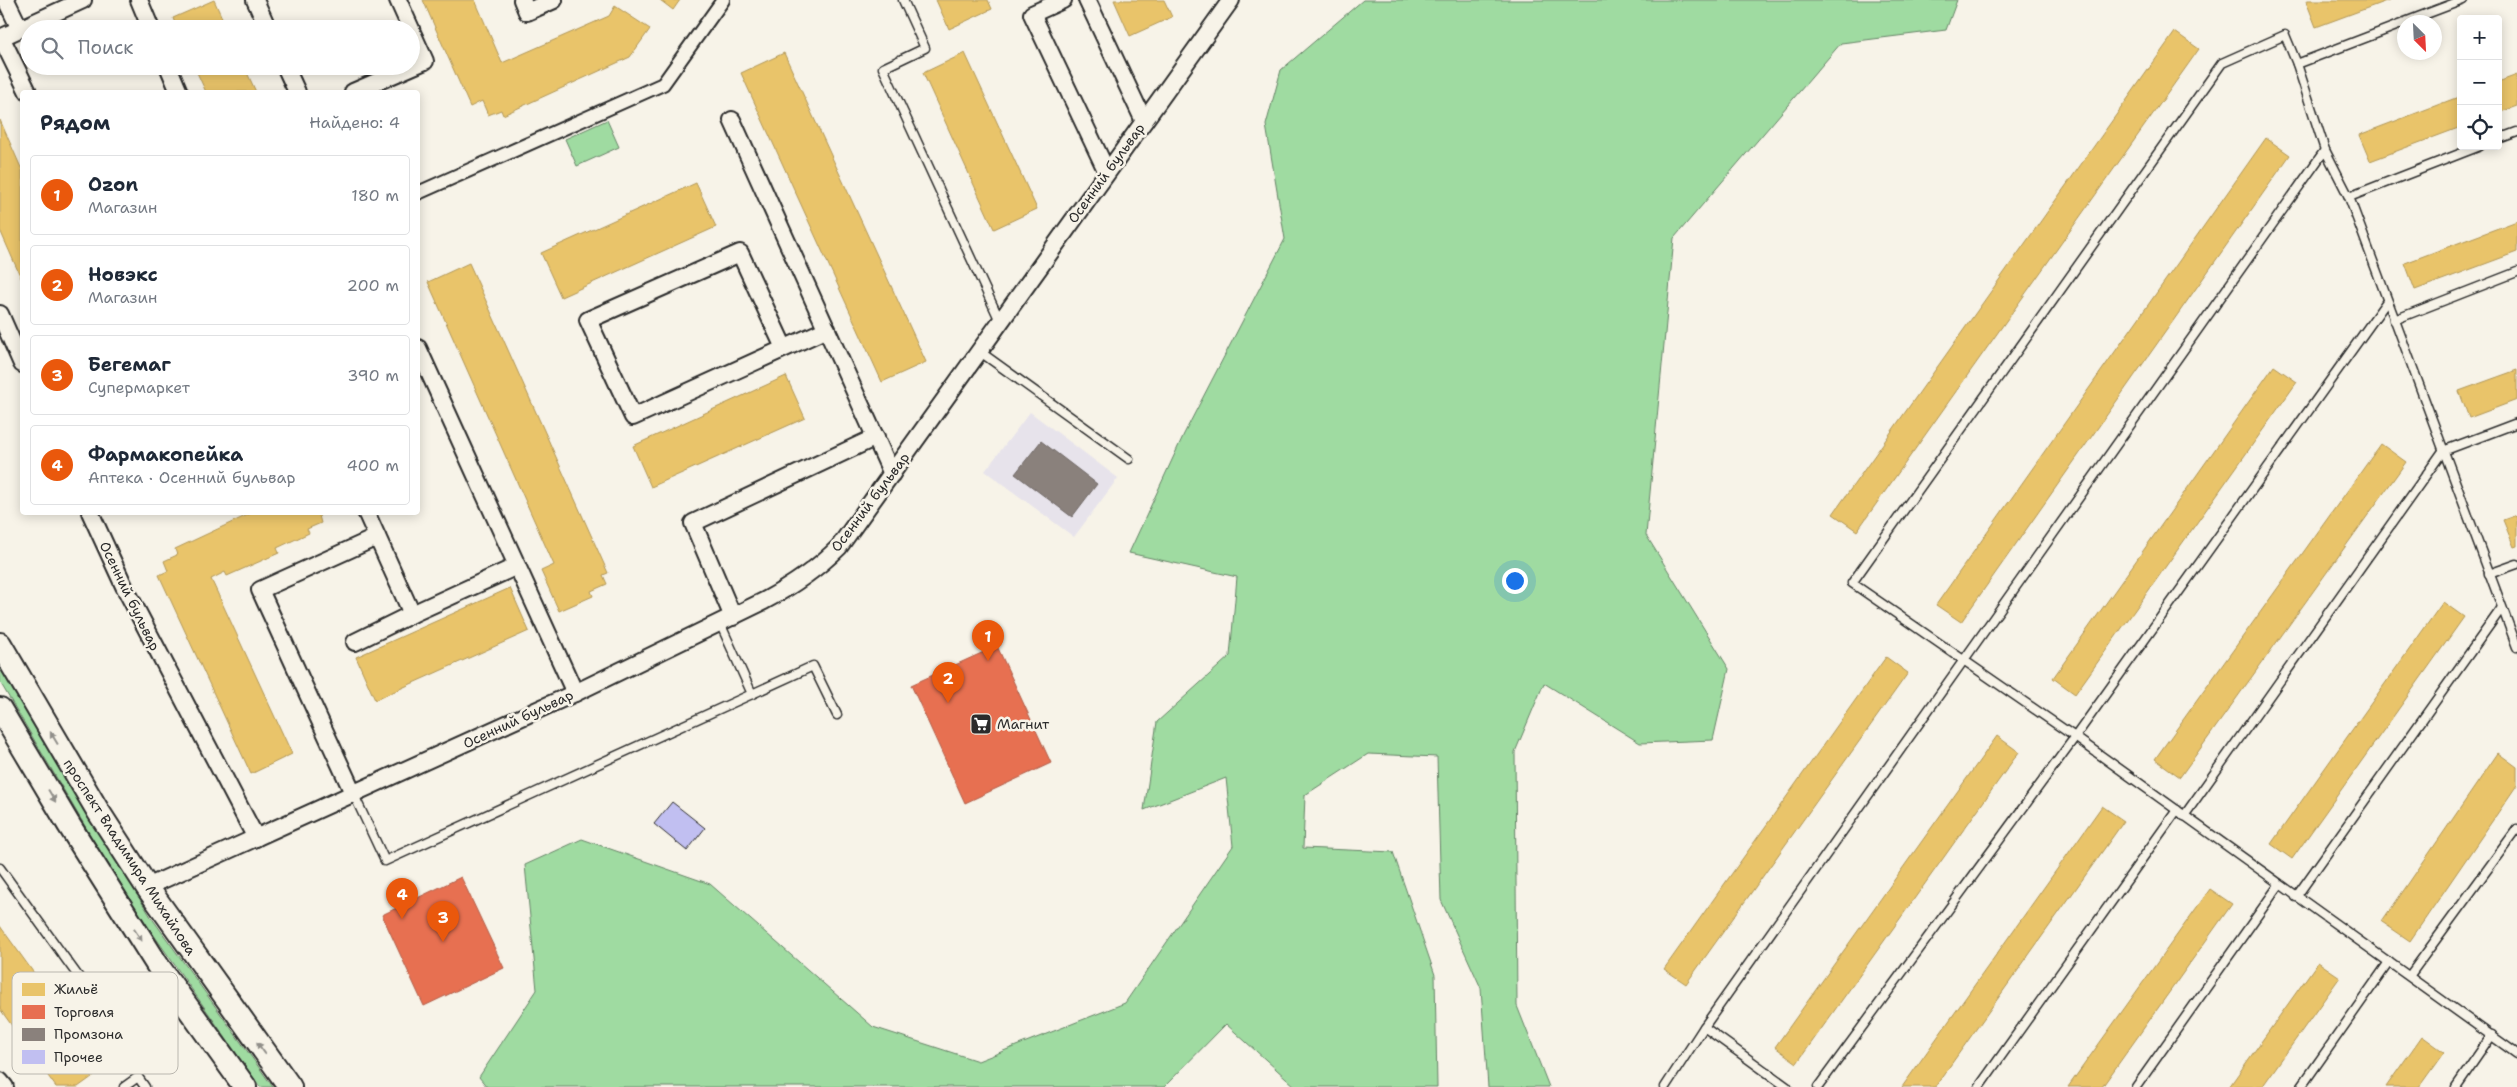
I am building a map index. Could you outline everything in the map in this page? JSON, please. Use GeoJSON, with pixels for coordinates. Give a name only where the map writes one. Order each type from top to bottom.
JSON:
{"type":"FeatureCollection","features":[{"type":"Feature","properties":{"kind":"main road","name":"проспект Владимира Михайлова"},"geometry":{"type":"LineString","coordinates":[[0,644],[98,812],[146,887],[290,1087]]}},
{"type":"Feature","properties":{"kind":"main road"},"geometry":{"type":"LineString","coordinates":[[0,710],[69,825],[163,972]]}},
{"type":"Feature","properties":{"kind":"main road"},"geometry":{"type":"LineString","coordinates":[[178,993],[245,1087]]}},
{"type":"Feature","properties":{"kind":"street"},"geometry":{"type":"LineString","coordinates":[[6,0],[20,29],[1,38],[27,90]]}},
{"type":"Feature","properties":{"kind":"street"},"geometry":{"type":"LineString","coordinates":[[40,20],[83,0]]}},
{"type":"Feature","properties":{"kind":"street"},"geometry":{"type":"LineString","coordinates":[[139,0],[147,20]]}},
{"type":"Feature","properties":{"kind":"street"},"geometry":{"type":"LineString","coordinates":[[255,0],[264,20]]}},
{"type":"Feature","properties":{"kind":"street"},"geometry":{"type":"LineString","coordinates":[[398,0],[407,20]]}},
{"type":"Feature","properties":{"kind":"street"},"geometry":{"type":"LineString","coordinates":[[522,0],[527,12],[554,0]]}},
{"type":"Feature","properties":{"kind":"street"},"geometry":{"type":"LineString","coordinates":[[420,192],[663,84],[724,0]]}},
{"type":"Feature","properties":{"kind":"street"},"geometry":{"type":"LineString","coordinates":[[1063,0],[1032,14],[1107,172]]}},
{"type":"Feature","properties":{"kind":"street"},"geometry":{"type":"LineString","coordinates":[[1087,0],[1144,121]]}},
{"type":"Feature","properties":{"kind":"street","name":"Осенний бульвар"},"geometry":{"type":"LineString","coordinates":[[146,887],[354,795],[574,693],[726,620],[792,586],[819,567],[839,547],[892,474],[1230,0]]}},
{"type":"Feature","properties":{"kind":"street"},"geometry":{"type":"LineString","coordinates":[[420,50],[425,61],[420,63]]}},
{"type":"Feature","properties":{"kind":"street"},"geometry":{"type":"LineString","coordinates":[[172,75],[179,90]]}},
{"type":"Feature","properties":{"kind":"street"},"geometry":{"type":"LineString","coordinates":[[289,75],[295,90]]}},
{"type":"Feature","properties":{"kind":"street"},"geometry":{"type":"LineString","coordinates":[[358,90],[392,75]]}},
{"type":"Feature","properties":{"kind":"street"},"geometry":{"type":"LineString","coordinates":[[732,120],[892,474]]}},
{"type":"Feature","properties":{"kind":"street"},"geometry":{"type":"LineString","coordinates":[[784,348],[740,253],[588,320],[633,417],[827,329]]}},
{"type":"Feature","properties":{"kind":"street"},"geometry":{"type":"LineString","coordinates":[[0,314],[20,359]]}},
{"type":"Feature","properties":{"kind":"street"},"geometry":{"type":"LineString","coordinates":[[420,352],[574,693]]}},
{"type":"Feature","properties":{"kind":"street"},"geometry":{"type":"LineString","coordinates":[[726,620],[692,523],[876,437]]}},
{"type":"Feature","properties":{"kind":"street","name":"Осенний бульвар"},"geometry":{"type":"LineString","coordinates":[[91,515],[124,586],[256,838]]}},
{"type":"Feature","properties":{"kind":"street"},"geometry":{"type":"LineString","coordinates":[[367,515],[412,614]]}},
{"type":"Feature","properties":{"kind":"street"},"geometry":{"type":"LineString","coordinates":[[354,795],[260,590],[377,537]]}},
{"type":"Feature","properties":{"kind":"street"},"geometry":{"type":"LineString","coordinates":[[355,642],[517,566]]}},
{"type":"Feature","properties":{"kind":"street"},"geometry":{"type":"LineString","coordinates":[[0,1081],[5,1087]]}},
{"type":"Feature","properties":{"kind":"lane"},"geometry":{"type":"LineString","coordinates":[[903,0],[925,48],[883,68],[1000,322]]}},
{"type":"Feature","properties":{"kind":"lane"},"geometry":{"type":"LineString","coordinates":[[2426,15],[2464,0]]}},
{"type":"Feature","properties":{"kind":"lane"},"geometry":{"type":"LineString","coordinates":[[2297,64],[2397,26]]}},
{"type":"Feature","properties":{"kind":"lane"},"geometry":{"type":"LineString","coordinates":[[2517,647],[2501,609],[2490,574],[2349,197],[2325,150],[2297,64],[2285,35],[2222,63],[1852,583],[2075,737],[2296,897],[2410,975],[2517,1054]]}},
{"type":"Feature","properties":{"kind":"lane"},"geometry":{"type":"LineString","coordinates":[[2502,138],[2517,132]]}},
{"type":"Feature","properties":{"kind":"lane"},"geometry":{"type":"LineString","coordinates":[[1665,1087],[1704,1028],[2325,150]]}},
{"type":"Feature","properties":{"kind":"lane"},"geometry":{"type":"LineString","coordinates":[[2349,197],[2470,150]]}},
{"type":"Feature","properties":{"kind":"lane"},"geometry":{"type":"LineString","coordinates":[[2394,320],[2517,272]]}},
{"type":"Feature","properties":{"kind":"lane"},"geometry":{"type":"LineString","coordinates":[[1818,1087],[2075,737],[2387,301]]}},
{"type":"Feature","properties":{"kind":"lane"},"geometry":{"type":"LineString","coordinates":[[979,351],[1129,459]]}},
{"type":"Feature","properties":{"kind":"lane"},"geometry":{"type":"LineString","coordinates":[[2184,816],[2443,452],[2517,423]]}},
{"type":"Feature","properties":{"kind":"lane"},"geometry":{"type":"LineString","coordinates":[[2490,574],[2517,564]]}},
{"type":"Feature","properties":{"kind":"lane"},"geometry":{"type":"LineString","coordinates":[[2296,897],[2501,609]]}},
{"type":"Feature","properties":{"kind":"lane"},"geometry":{"type":"LineString","coordinates":[[726,620],[752,694]]}},
{"type":"Feature","properties":{"kind":"lane"},"geometry":{"type":"LineString","coordinates":[[354,795],[385,861],[813,666],[837,715]]}},
{"type":"Feature","properties":{"kind":"lane"},"geometry":{"type":"LineString","coordinates":[[1979,1087],[2177,810]]}},
{"type":"Feature","properties":{"kind":"lane"},"geometry":{"type":"LineString","coordinates":[[2410,975],[2517,829]]}},
{"type":"Feature","properties":{"kind":"lane"},"geometry":{"type":"LineString","coordinates":[[0,868],[75,972]]}},
{"type":"Feature","properties":{"kind":"lane"},"geometry":{"type":"LineString","coordinates":[[2136,1087],[2280,885]]}},
{"type":"Feature","properties":{"kind":"lane"},"geometry":{"type":"LineString","coordinates":[[2301,1087],[2389,962]]}},
{"type":"Feature","properties":{"kind":"lane"},"geometry":{"type":"LineString","coordinates":[[1704,1028],[1788,1087]]}},
{"type":"Feature","properties":{"kind":"lane"},"geometry":{"type":"LineString","coordinates":[[2456,1087],[2492,1035]]}},
{"type":"Feature","properties":{"kind":"lane"},"geometry":{"type":"LineString","coordinates":[[124,1087],[138,1078],[146,1087]]}},
{"type":"Feature","properties":{"kind":"shaded area"},"geometry":{"type":"Polygon","coordinates":[[[1030,412],[1118,478],[1074,537],[985,471],[1030,412]]]}},
{"type":"Feature","properties":{"kind":"green space"},"geometry":{"type":"Polygon","coordinates":[[[1363,0],[1957,0],[1946,30],[1841,43],[1674,238],[1646,535],[1729,669],[1713,740],[1640,743],[1544,683],[1515,752],[1517,1006],[1549,1087],[1488,1087],[1481,988],[1441,900],[1437,757],[1368,754],[1305,795],[1303,848],[1393,852],[1435,975],[1437,1087],[1296,1087],[1226,1024],[1164,1087],[487,1087],[479,1077],[537,990],[525,865],[582,839],[710,884],[873,1027],[978,1061],[1125,1003],[1233,846],[1226,778],[1144,810],[1157,722],[1230,656],[1237,577],[1129,553],[1184,434],[1285,239],[1266,125],[1281,70],[1363,0]]]}},
{"type":"Feature","properties":{"kind":"green space"},"geometry":{"type":"Polygon","coordinates":[[[607,120],[619,147],[577,166],[565,139],[607,120]]]}},
{"type":"Feature","properties":{"kind":"green space"},"geometry":{"type":"Polygon","coordinates":[[[0,665],[52,756],[151,917],[273,1087],[260,1087],[144,921],[92,838],[0,682],[0,665]]]}},
{"type":"Feature","properties":{"kind":"building: Жильё"},"geometry":{"type":"Polygon","coordinates":[[[214,0],[223,20],[174,20],[173,18],[214,0]]]}},
{"type":"Feature","properties":{"kind":"building: Жильё"},"geometry":{"type":"Polygon","coordinates":[[[423,0],[475,0],[502,63],[609,16],[615,6],[650,29],[630,57],[503,115],[501,110],[488,115],[482,101],[470,107],[423,0]]]}},
{"type":"Feature","properties":{"kind":"building: Жильё"},"geometry":{"type":"Polygon","coordinates":[[[660,0],[680,0],[673,10],[660,0]]]}},
{"type":"Feature","properties":{"kind":"building: Жильё"},"geometry":{"type":"Polygon","coordinates":[[[936,0],[988,0],[992,9],[949,29],[936,0]]]}},
{"type":"Feature","properties":{"kind":"building: Жильё"},"geometry":{"type":"Polygon","coordinates":[[[1114,0],[1164,0],[1172,17],[1130,36],[1114,0]]]}},
{"type":"Feature","properties":{"kind":"building: Жильё"},"geometry":{"type":"Polygon","coordinates":[[[2389,0],[2316,27],[2306,1],[2389,0]]]}},
{"type":"Feature","properties":{"kind":"building: Жильё"},"geometry":{"type":"Polygon","coordinates":[[[2175,32],[2199,49],[1857,531],[1833,514],[2175,32]]]}},
{"type":"Feature","properties":{"kind":"building: Жильё"},"geometry":{"type":"Polygon","coordinates":[[[784,53],[926,362],[882,382],[741,73],[784,53]]]}},
{"type":"Feature","properties":{"kind":"building: Жильё"},"geometry":{"type":"Polygon","coordinates":[[[965,53],[1037,209],[994,229],[923,73],[965,53]]]}},
{"type":"Feature","properties":{"kind":"building: Жильё"},"geometry":{"type":"Polygon","coordinates":[[[198,75],[248,75],[255,90],[205,90],[198,75]]]}},
{"type":"Feature","properties":{"kind":"building: Жильё"},"geometry":{"type":"Polygon","coordinates":[[[2517,75],[2517,106],[2502,112],[2502,105],[2502,81],[2517,75]]]}},
{"type":"Feature","properties":{"kind":"building: Жильё"},"geometry":{"type":"Polygon","coordinates":[[[2457,98],[2457,128],[2370,161],[2359,135],[2457,98]]]}},
{"type":"Feature","properties":{"kind":"building: Жильё"},"geometry":{"type":"Polygon","coordinates":[[[0,120],[20,165],[20,275],[0,230],[0,120]]]}},
{"type":"Feature","properties":{"kind":"building: Жильё"},"geometry":{"type":"Polygon","coordinates":[[[2266,138],[2290,155],[1961,622],[1936,605],[2266,138]]]}},
{"type":"Feature","properties":{"kind":"building: Жильё"},"geometry":{"type":"Polygon","coordinates":[[[696,183],[716,227],[561,297],[541,253],[696,183]]]}},
{"type":"Feature","properties":{"kind":"building: Жильё"},"geometry":{"type":"Polygon","coordinates":[[[2517,221],[2517,252],[2415,290],[2405,263],[2517,221]]]}},
{"type":"Feature","properties":{"kind":"building: Жильё"},"geometry":{"type":"Polygon","coordinates":[[[469,263],[608,573],[603,575],[607,584],[591,591],[593,596],[559,611],[541,571],[554,565],[428,282],[469,263]]]}},
{"type":"Feature","properties":{"kind":"building: Жильё"},"geometry":{"type":"Polygon","coordinates":[[[2274,366],[2297,382],[2075,694],[2053,678],[2274,366]]]}},
{"type":"Feature","properties":{"kind":"building: Жильё"},"geometry":{"type":"Polygon","coordinates":[[[2517,370],[2517,400],[2469,418],[2459,391],[2517,370]]]}},
{"type":"Feature","properties":{"kind":"building: Жильё"},"geometry":{"type":"Polygon","coordinates":[[[786,376],[805,418],[651,487],[633,446],[786,376]]]}},
{"type":"Feature","properties":{"kind":"building: Жильё"},"geometry":{"type":"Polygon","coordinates":[[[2381,444],[2406,462],[2180,777],[2155,759],[2381,444]]]}},
{"type":"Feature","properties":{"kind":"building: Жильё"},"geometry":{"type":"Polygon","coordinates":[[[248,515],[319,515],[321,523],[307,529],[309,533],[277,548],[279,553],[227,576],[225,572],[211,579],[292,754],[251,774],[159,575],[168,571],[164,561],[177,555],[175,549],[248,515]]]}},
{"type":"Feature","properties":{"kind":"building: Жильё"},"geometry":{"type":"Polygon","coordinates":[[[2517,515],[2517,546],[2514,547],[2503,520],[2517,515]]]}},
{"type":"Feature","properties":{"kind":"building: Жильё"},"geometry":{"type":"Polygon","coordinates":[[[510,588],[529,631],[375,700],[356,657],[510,588]]]}},
{"type":"Feature","properties":{"kind":"building: Жильё"},"geometry":{"type":"Polygon","coordinates":[[[2443,602],[2464,617],[2292,859],[2271,844],[2443,602]]]}},
{"type":"Feature","properties":{"kind":"building: Жильё"},"geometry":{"type":"Polygon","coordinates":[[[1886,657],[1908,673],[1686,984],[1664,969],[1886,657]]]}},
{"type":"Feature","properties":{"kind":"building: Жильё"},"geometry":{"type":"Polygon","coordinates":[[[1997,736],[2019,752],[1797,1063],[1775,1047],[1997,736]]]}},
{"type":"Feature","properties":{"kind":"building: Жильё"},"geometry":{"type":"Polygon","coordinates":[[[2498,753],[2517,767],[2517,785],[2410,941],[2382,922],[2498,753]]]}},
{"type":"Feature","properties":{"kind":"building: Жильё"},"geometry":{"type":"Polygon","coordinates":[[[2102,806],[2124,821],[1935,1087],[1902,1087],[2102,806]]]}},
{"type":"Feature","properties":{"kind":"building: Жильё"},"geometry":{"type":"Polygon","coordinates":[[[2210,889],[2232,904],[2102,1087],[2068,1087],[2210,889]]]}},
{"type":"Feature","properties":{"kind":"building: Жильё"},"geometry":{"type":"Polygon","coordinates":[[[0,926],[33,972],[12,972],[12,1026],[0,1009],[0,926]]]}},
{"type":"Feature","properties":{"kind":"building: Жильё"},"geometry":{"type":"Polygon","coordinates":[[[2318,962],[2340,977],[2262,1087],[2229,1087],[2318,962]]]}},
{"type":"Feature","properties":{"kind":"building: Жильё"},"geometry":{"type":"Polygon","coordinates":[[[2422,1036],[2444,1052],[2419,1087],[2386,1087],[2422,1036]]]}},
{"type":"Feature","properties":{"kind":"building: Жильё"},"geometry":{"type":"Polygon","coordinates":[[[47,1074],[96,1074],[78,1087],[56,1087],[47,1074]]]}},
{"type":"Feature","properties":{"kind":"building: Торговля","name":"Магнит"},"geometry":{"type":"Polygon","coordinates":[[[997,646],[1051,763],[965,803],[911,685],[997,646]]]}},
{"type":"Feature","properties":{"kind":"building: Торговля"},"geometry":{"type":"Polygon","coordinates":[[[461,877],[504,968],[424,1006],[382,915],[461,877]]]}},
{"type":"Feature","properties":{"kind":"building: Промзона"},"geometry":{"type":"Polygon","coordinates":[[[1041,441],[1097,484],[1072,517],[1015,474],[1041,441]]]}},
{"type":"Feature","properties":{"kind":"building: Прочее"},"geometry":{"type":"Polygon","coordinates":[[[672,802],[705,828],[687,851],[654,824],[672,802]]]}},
{"type":"Feature","properties":{"kind":"place","name":"Ozon"},"geometry":{"type":"Point","coordinates":[988,661]}},
{"type":"Feature","properties":{"kind":"place","name":"Новэкс"},"geometry":{"type":"Point","coordinates":[948,703]}},
{"type":"Feature","properties":{"kind":"place","name":"Магнит"},"geometry":{"type":"Point","coordinates":[981,724]}},
{"type":"Feature","properties":{"kind":"place","name":"Фармакопейка"},"geometry":{"type":"Point","coordinates":[402,919]}},
{"type":"Feature","properties":{"kind":"place","name":"Бегемаг"},"geometry":{"type":"Point","coordinates":[443,942]}}]}
